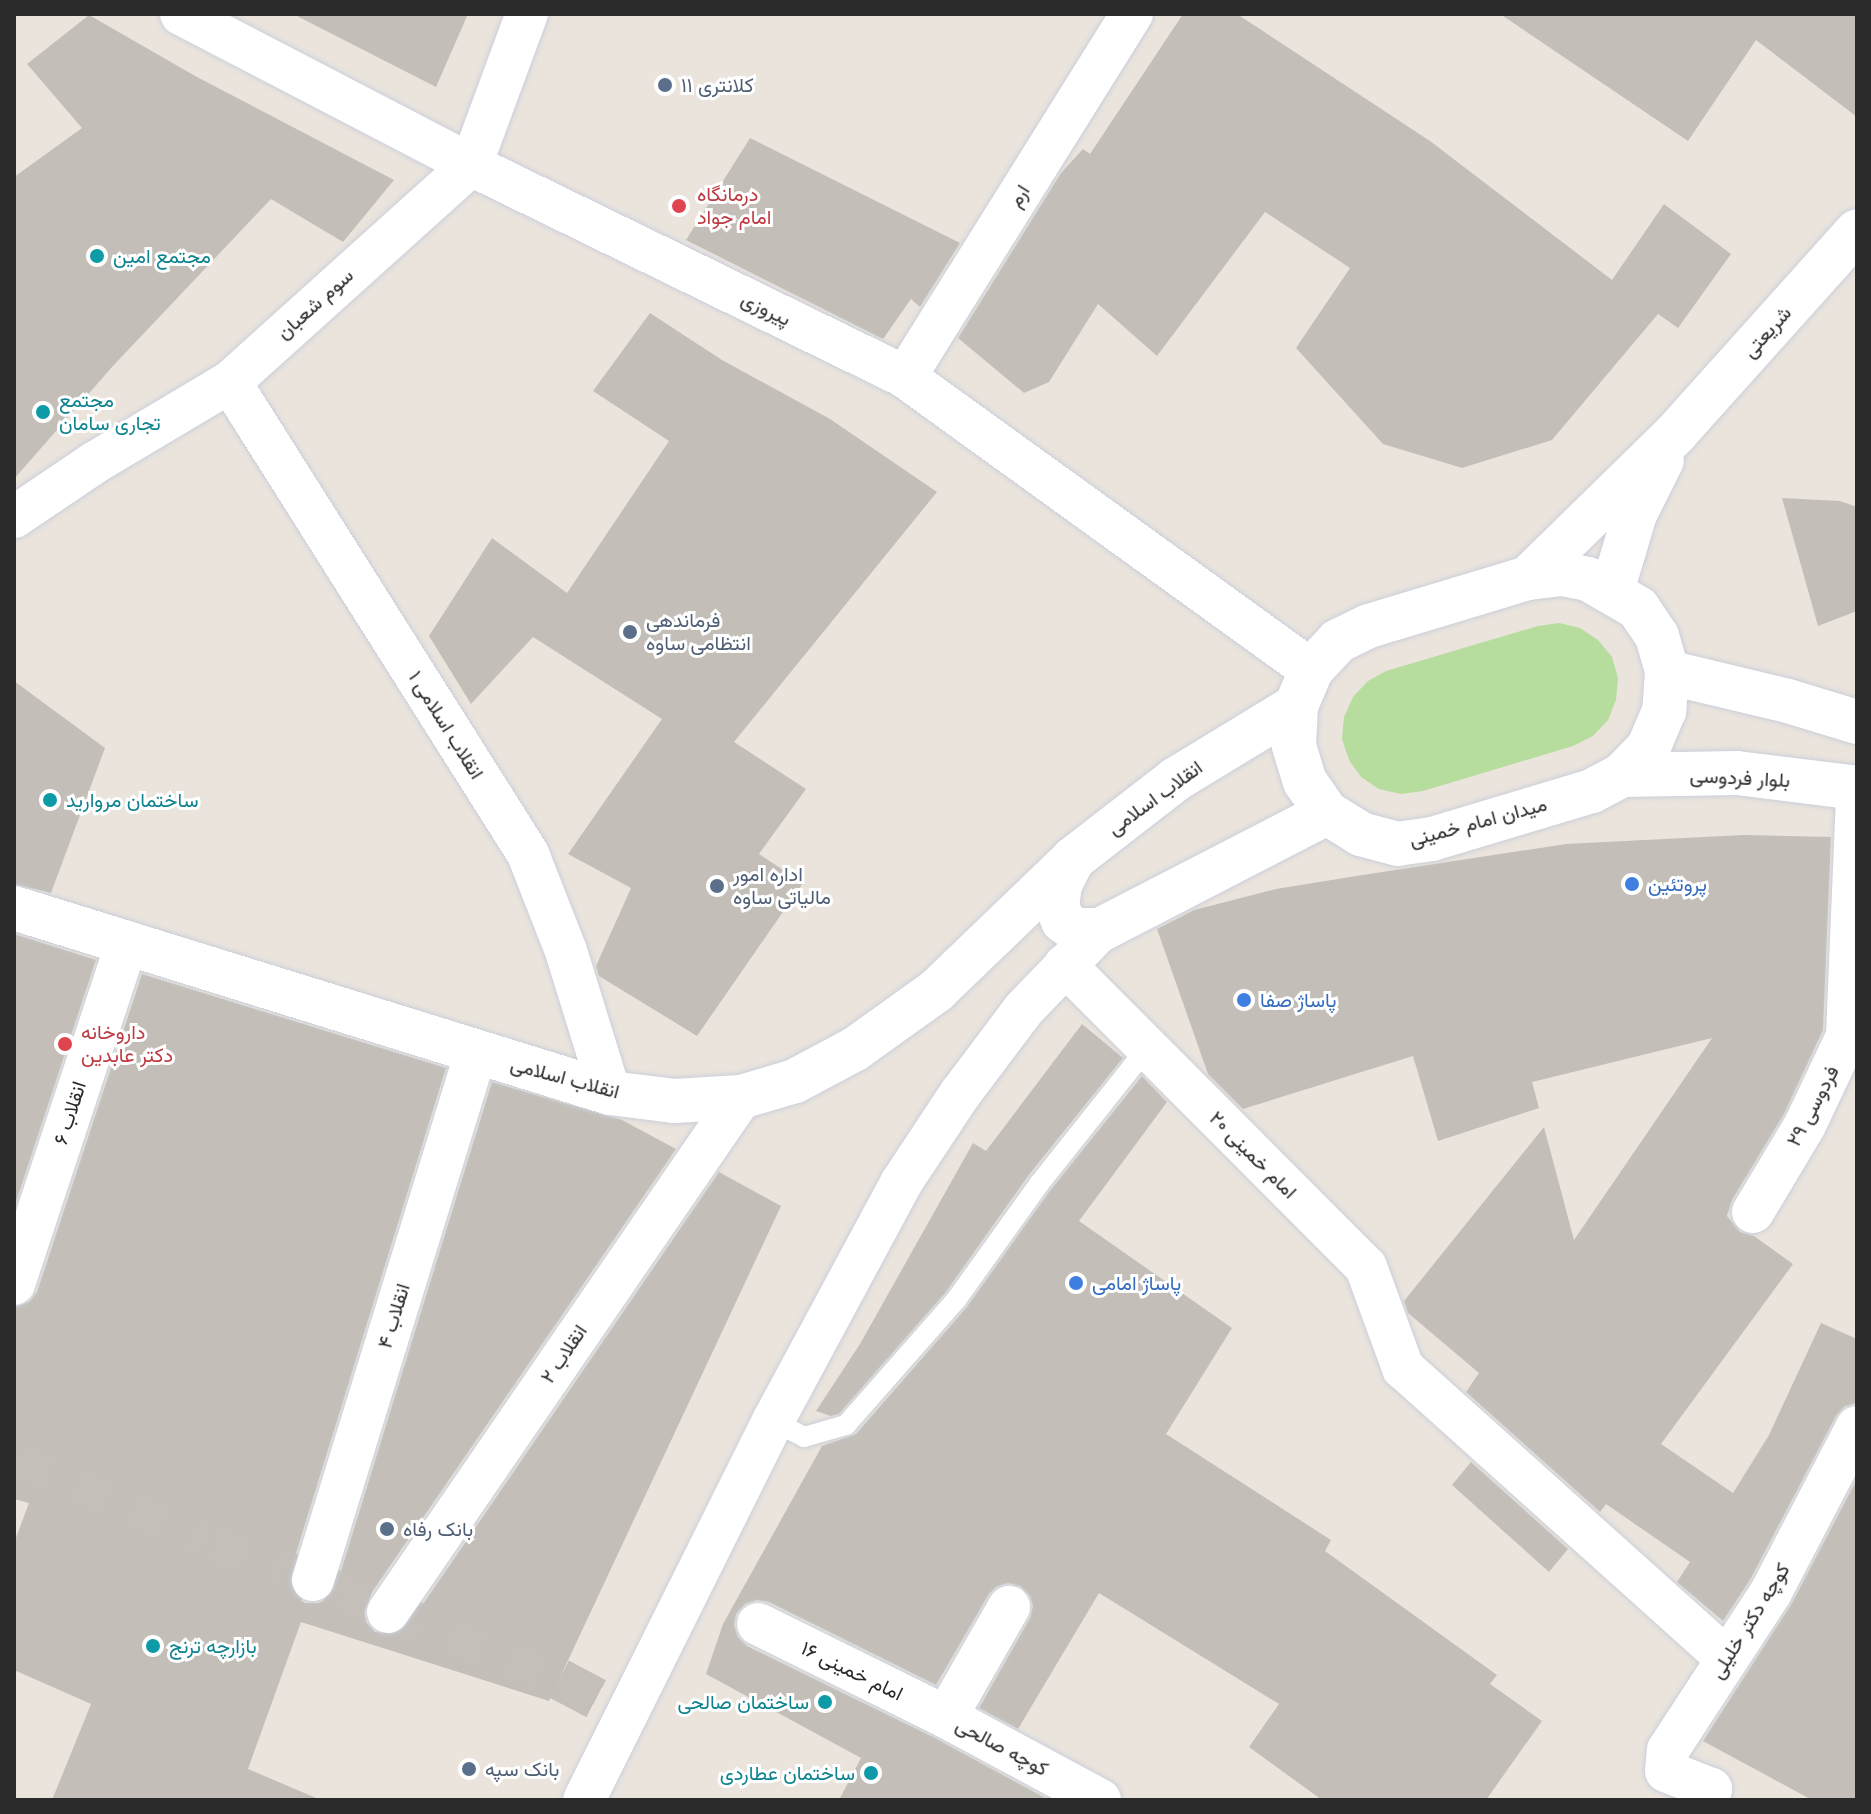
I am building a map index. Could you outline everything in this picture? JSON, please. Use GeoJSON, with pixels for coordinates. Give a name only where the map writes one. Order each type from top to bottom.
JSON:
{"type":"FeatureCollection","features":[{"type":"Feature","properties":{"kind":"main road","name":"شریعتی"},"geometry":{"type":"LineString","coordinates":[[1528,578],[1676,433],[1857,231]]}},
{"type":"Feature","properties":{"kind":"main road","name":"شریعتی"},"geometry":{"type":"LineString","coordinates":[[1612,591],[1635,514],[1676,433]]}},
{"type":"Feature","properties":{"kind":"main road","name":"میدان امام خمینی"},"geometry":{"type":"LineString","coordinates":[[1562,574],[1588,579],[1638,608],[1657,636],[1667,672],[1664,711],[1649,747],[1622,775],[1577,795],[1432,839],[1398,844],[1361,834],[1327,813],[1305,782],[1294,745],[1304,688],[1338,641],[1369,626],[1528,578],[1562,574]]}},
{"type":"Feature","properties":{"kind":"main road"},"geometry":{"type":"LineString","coordinates":[[1667,672],[1788,701],[1857,722]]}},
{"type":"Feature","properties":{"kind":"main road","name":"انقلاب اسلامی"},"geometry":{"type":"LineString","coordinates":[[14,908],[610,1093],[674,1101],[741,1097],[795,1081],[855,1049],[913,1008],[936,991],[1073,859],[1176,779],[1304,688]]}},
{"type":"Feature","properties":{"kind":"main road","name":"بلوار فردوسی"},"geometry":{"type":"LineString","coordinates":[[1622,775],[1737,773],[1857,788]]}},
{"type":"Feature","properties":{"kind":"main road"},"geometry":{"type":"LineString","coordinates":[[1073,859],[1060,885],[1057,906],[1063,921],[1076,930],[1100,930],[1327,813]]}},
{"type":"Feature","properties":{"kind":"street","name":"پیروزی"},"geometry":{"type":"LineString","coordinates":[[181,14],[471,165],[905,377],[1304,688]]}},
{"type":"Feature","properties":{"kind":"street","name":"سوم شعبان"},"geometry":{"type":"LineString","coordinates":[[14,517],[94,463],[230,382],[471,165],[527,14]]}},
{"type":"Feature","properties":{"kind":"street","name":"ارم"},"geometry":{"type":"LineString","coordinates":[[905,377],[1132,14]]}},
{"type":"Feature","properties":{"kind":"street","name":"انقلاب اسلامی ۱"},"geometry":{"type":"LineString","coordinates":[[230,382],[528,854],[566,951],[610,1093]]}},
{"type":"Feature","properties":{"kind":"street","name":"فردوسی ۲۹"},"geometry":{"type":"LineString","coordinates":[[1753,1212],[1805,1125],[1847,1036],[1857,800]]}},
{"type":"Feature","properties":{"kind":"street"},"geometry":{"type":"LineString","coordinates":[[584,1800],[773,1421],[901,1183],[960,1094],[1014,1022],[1100,930]]}},
{"type":"Feature","properties":{"kind":"street","name":"انقلاب ۶"},"geometry":{"type":"LineString","coordinates":[[14,1284],[127,942]]}},
{"type":"Feature","properties":{"kind":"street","name":"امام خمینی ۲۰"},"geometry":{"type":"LineString","coordinates":[[1065,965],[1366,1267],[1403,1368],[1727,1659]]}},
{"type":"Feature","properties":{"kind":"street","name":"انقلاب ۴"},"geometry":{"type":"LineString","coordinates":[[313,1580],[476,1052]]}},
{"type":"Feature","properties":{"kind":"street","name":"انقلاب ۲"},"geometry":{"type":"LineString","coordinates":[[388,1612],[741,1097]]}},
{"type":"Feature","properties":{"kind":"street","name":"کوچه دکتر خلیلی"},"geometry":{"type":"LineString","coordinates":[[1709,1794],[1666,1771],[1668,1750],[1771,1592],[1857,1427]]}},
{"type":"Feature","properties":{"kind":"street"},"geometry":{"type":"LineString","coordinates":[[946,1717],[1009,1607]]}},
{"type":"Feature","properties":{"kind":"street","name":"امام خمینی ۱۶"},"geometry":{"type":"LineString","coordinates":[[758,1624],[946,1717]]}},
{"type":"Feature","properties":{"kind":"street","name":"کوچه صالحی"},"geometry":{"type":"LineString","coordinates":[[946,1717],[1100,1800]]}},
{"type":"Feature","properties":{"kind":"lane"},"geometry":{"type":"LineString","coordinates":[[773,1421],[804,1437],[846,1425],[956,1300],[1039,1184],[1147,1048]]}},
{"type":"Feature","properties":{"kind":"green space"},"geometry":{"type":"Polygon","coordinates":[[[1559,623],[1580,628],[1598,640],[1612,657],[1618,678],[1616,700],[1608,720],[1593,736],[1573,746],[1423,791],[1401,794],[1379,789],[1361,777],[1349,760],[1342,739],[1344,717],[1353,697],[1368,681],[1386,671],[1538,626],[1559,623]]]}},
{"type":"Feature","properties":{"kind":"building"},"geometry":{"type":"Polygon","coordinates":[[[293,14],[468,14],[436,87],[293,14]]]}},
{"type":"Feature","properties":{"kind":"building"},"geometry":{"type":"Polygon","coordinates":[[[1183,14],[1237,14],[1430,141],[1612,280],[1664,204],[1731,254],[1678,328],[1658,314],[1552,440],[1462,468],[1383,444],[1296,348],[1350,268],[1265,212],[1157,356],[1098,304],[1049,382],[1024,393],[958,338],[1061,173],[1083,149],[1090,154],[1183,14]]]}},
{"type":"Feature","properties":{"kind":"building"},"geometry":{"type":"Polygon","coordinates":[[[1500,14],[1857,14],[1857,117],[1756,40],[1688,141],[1500,14]]]}},
{"type":"Feature","properties":{"kind":"building"},"geometry":{"type":"Polygon","coordinates":[[[89,15],[197,77],[394,180],[343,242],[271,199],[112,367],[14,479],[14,177],[82,128],[27,64],[89,15]]]}},
{"type":"Feature","properties":{"kind":"building"},"geometry":{"type":"Polygon","coordinates":[[[750,138],[960,243],[920,307],[911,299],[883,339],[686,240],[750,138]]]}},
{"type":"Feature","properties":{"kind":"building"},"geometry":{"type":"Polygon","coordinates":[[[650,313],[722,360],[830,419],[937,492],[734,742],[806,789],[759,854],[803,883],[697,1036],[599,976],[596,966],[631,888],[568,854],[662,719],[533,637],[471,704],[429,636],[492,538],[567,593],[669,441],[593,391],[650,313]]]}},
{"type":"Feature","properties":{"kind":"building"},"geometry":{"type":"Polygon","coordinates":[[[1782,498],[1840,501],[1857,507],[1857,611],[1818,626],[1782,498]]]}},
{"type":"Feature","properties":{"kind":"building","name":"ساختمان مروارید"},"geometry":{"type":"Polygon","coordinates":[[[14,681],[105,748],[51,893],[14,884],[14,681]]]}},
{"type":"Feature","properties":{"kind":"building"},"geometry":{"type":"Polygon","coordinates":[[[1743,835],[1831,837],[1823,1030],[1784,1114],[1732,1200],[1727,1216],[1740,1232],[1754,1236],[1793,1264],[1661,1444],[1733,1493],[1769,1435],[1821,1323],[1857,1339],[1857,1403],[1845,1406],[1836,1416],[1750,1580],[1723,1621],[1677,1582],[1690,1562],[1606,1504],[1600,1512],[1466,1392],[1479,1373],[1408,1313],[1404,1301],[1544,1127],[1574,1240],[1712,1038],[1532,1082],[1539,1108],[1438,1141],[1413,1056],[1243,1109],[1208,1074],[1157,929],[1194,910],[1276,889],[1350,877],[1566,844],[1743,835]]]}},
{"type":"Feature","properties":{"kind":"building"},"geometry":{"type":"Polygon","coordinates":[[[14,934],[96,960],[14,1208],[14,934]]]}},
{"type":"Feature","properties":{"kind":"building"},"geometry":{"type":"Polygon","coordinates":[[[142,974],[446,1068],[290,1573],[290,1586],[295,1596],[305,1603],[319,1603],[330,1597],[336,1587],[492,1082],[622,1120],[676,1149],[368,1598],[364,1609],[366,1622],[375,1632],[398,1634],[408,1626],[719,1172],[781,1206],[549,1701],[301,1622],[248,1769],[321,1800],[52,1800],[91,1704],[14,1670],[14,1543],[29,1503],[14,1499],[14,1307],[29,1302],[37,1292],[142,974]]]}},
{"type":"Feature","properties":{"kind":"building"},"geometry":{"type":"Polygon","coordinates":[[[1082,1024],[1123,1058],[1028,1176],[946,1292],[839,1414],[831,1416],[816,1411],[860,1344],[973,1143],[986,1151],[1082,1024]]]}},
{"type":"Feature","properties":{"kind":"building"},"geometry":{"type":"Polygon","coordinates":[[[1142,1076],[1167,1102],[1079,1221],[1232,1328],[1166,1434],[1331,1540],[1325,1551],[1497,1675],[1490,1684],[1542,1721],[1486,1800],[1322,1800],[1249,1747],[1279,1704],[1099,1593],[1018,1729],[979,1708],[1030,1618],[1033,1606],[1030,1596],[1020,1586],[1008,1583],[996,1587],[989,1594],[936,1685],[769,1602],[757,1600],[745,1604],[736,1614],[734,1625],[738,1637],[747,1646],[935,1738],[1049,1800],[839,1800],[861,1758],[706,1674],[723,1624],[822,1446],[856,1434],[966,1308],[1049,1192],[1142,1076]]]}},
{"type":"Feature","properties":{"kind":"building"},"geometry":{"type":"Polygon","coordinates":[[[1471,1462],[1568,1549],[1549,1572],[1452,1485],[1471,1462]]]}},
{"type":"Feature","properties":{"kind":"building"},"geometry":{"type":"Polygon","coordinates":[[[1857,1479],[1857,1800],[1812,1800],[1703,1741],[1792,1603],[1857,1479]]]}},
{"type":"Feature","properties":{"kind":"tunnel"},"geometry":{"type":"LineString","coordinates":[[14,1459],[211,1543],[559,1679],[627,1715]]}},
{"type":"Feature","properties":{"kind":"place","name":"کلانتری ۱۱"},"geometry":{"type":"Point","coordinates":[665,85]}},
{"type":"Feature","properties":{"kind":"place","name":"درمانگاه امام جواد"},"geometry":{"type":"Point","coordinates":[679,206]}},
{"type":"Feature","properties":{"kind":"place","name":"مجتمع امین"},"geometry":{"type":"Point","coordinates":[97,256]}},
{"type":"Feature","properties":{"kind":"place","name":"مجتمع تجاری سامان"},"geometry":{"type":"Point","coordinates":[43,412]}},
{"type":"Feature","properties":{"kind":"place","name":"فرماندهی انتظامی ساوه"},"geometry":{"type":"Point","coordinates":[630,632]}},
{"type":"Feature","properties":{"kind":"place","name":"ساختمان مروارید"},"geometry":{"type":"Point","coordinates":[50,800]}},
{"type":"Feature","properties":{"kind":"place","name":"پروتئین"},"geometry":{"type":"Point","coordinates":[1632,884]}},
{"type":"Feature","properties":{"kind":"place","name":"اداره امور مالیاتی ساوه"},"geometry":{"type":"Point","coordinates":[717,886]}},
{"type":"Feature","properties":{"kind":"place","name":"پاساژ صفا"},"geometry":{"type":"Point","coordinates":[1244,1000]}},
{"type":"Feature","properties":{"kind":"place","name":"داروخانه دکتر عابدین"},"geometry":{"type":"Point","coordinates":[65,1044]}},
{"type":"Feature","properties":{"kind":"place","name":"پاساژ امامی"},"geometry":{"type":"Point","coordinates":[1076,1283]}},
{"type":"Feature","properties":{"kind":"place","name":"بانک رفاه"},"geometry":{"type":"Point","coordinates":[387,1529]}},
{"type":"Feature","properties":{"kind":"place","name":"بازارچه ترنج"},"geometry":{"type":"Point","coordinates":[153,1646]}},
{"type":"Feature","properties":{"kind":"place","name":"ساختمان صالحی"},"geometry":{"type":"Point","coordinates":[825,1702]}},
{"type":"Feature","properties":{"kind":"place","name":"بانک سپه"},"geometry":{"type":"Point","coordinates":[469,1769]}},
{"type":"Feature","properties":{"kind":"place","name":"ساختمان عطاردی"},"geometry":{"type":"Point","coordinates":[871,1773]}}]}
